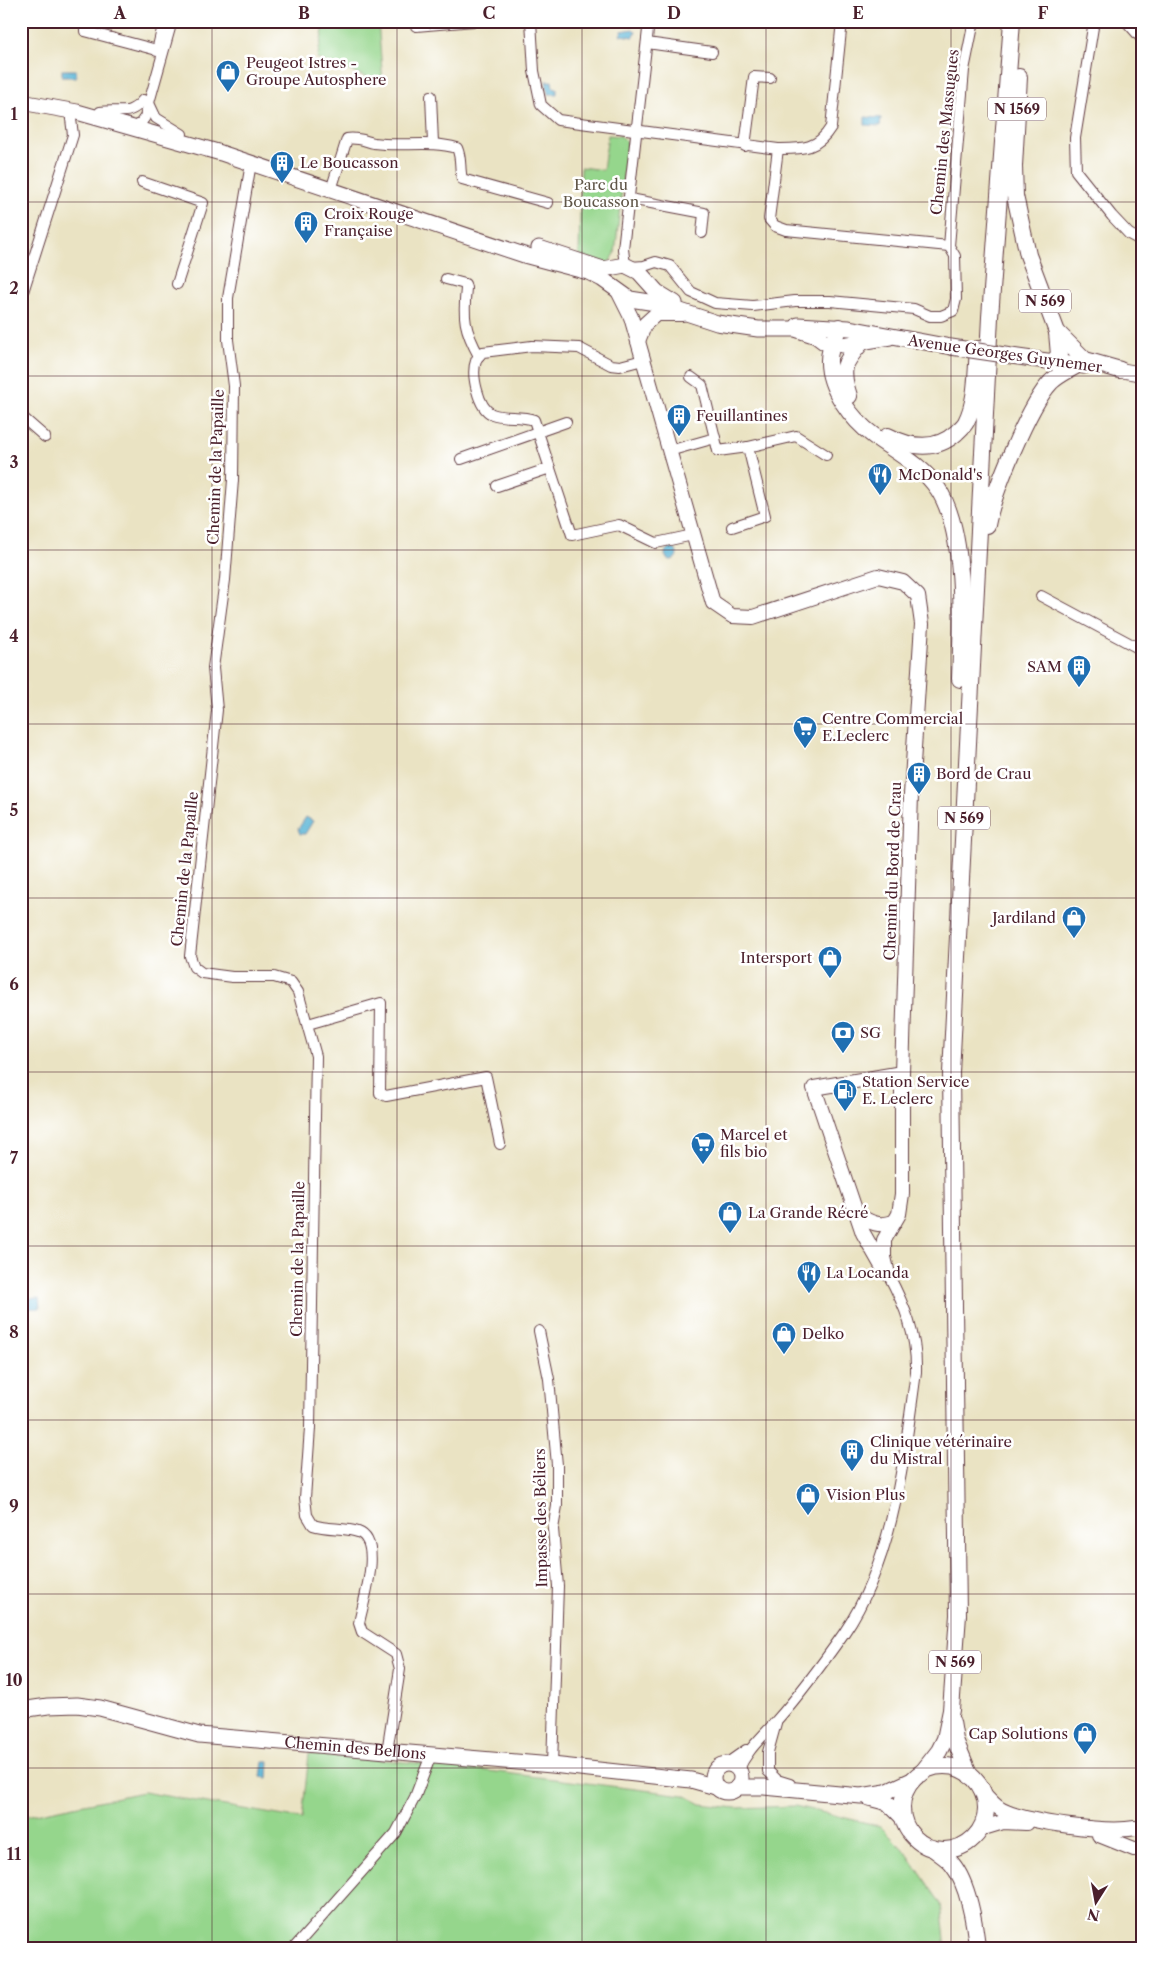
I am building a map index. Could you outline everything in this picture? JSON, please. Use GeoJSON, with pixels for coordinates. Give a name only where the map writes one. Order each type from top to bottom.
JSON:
{"type":"FeatureCollection","features":[{"type":"Feature","properties":{"kind":"main road","name":"N 569"},"geometry":{"type":"LineString","coordinates":[[970,1776],[953,1734],[951,1710],[958,1581],[950,1073],[995,241],[1012,21]]}},
{"type":"Feature","properties":{"kind":"main road","name":"N 1569"},"geometry":{"type":"LineString","coordinates":[[1015,196],[1014,166],[1021,21]]}},
{"type":"Feature","properties":{"kind":"main road","name":"Avenue Georges Guynemer"},"geometry":{"type":"LineString","coordinates":[[21,102],[140,122],[221,153],[524,255],[588,272],[618,274],[651,284],[673,302],[711,315],[761,324],[839,327],[952,348],[1120,370]]}},
{"type":"Feature","properties":{"kind":"main road","name":"Avenue Georges Guynemer"},"geometry":{"type":"LineString","coordinates":[[99,115],[181,138]]}},
{"type":"Feature","properties":{"kind":"main road","name":"N 569"},"geometry":{"type":"LineString","coordinates":[[1015,196],[1028,254],[1057,332],[1059,355],[1053,362]]}},
{"type":"Feature","properties":{"kind":"main road","name":"N 569"},"geometry":{"type":"LineString","coordinates":[[839,327],[843,370],[851,400],[882,433],[899,442],[918,446],[932,446],[946,442],[966,423],[972,399],[985,281],[995,241]]}},
{"type":"Feature","properties":{"kind":"main road","name":"Avenue Georges Guynemer"},"geometry":{"type":"LineString","coordinates":[[618,274],[644,301],[690,315],[741,327],[795,329],[840,350]]}},
{"type":"Feature","properties":{"kind":"main road"},"geometry":{"type":"LineString","coordinates":[[644,301],[651,284]]}},
{"type":"Feature","properties":{"kind":"main road","name":"N 569"},"geometry":{"type":"LineString","coordinates":[[1057,332],[1085,360],[1120,370]]}},
{"type":"Feature","properties":{"kind":"main road","name":"Avenue Georges Guynemer"},"geometry":{"type":"LineString","coordinates":[[861,343],[890,337]]}},
{"type":"Feature","properties":{"kind":"main road"},"geometry":{"type":"LineString","coordinates":[[840,350],[861,343]]}},
{"type":"Feature","properties":{"kind":"main road","name":"N 569"},"geometry":{"type":"LineString","coordinates":[[840,350],[829,360],[835,387],[849,411],[872,435],[910,459],[938,489],[956,537],[960,579],[961,660],[954,825],[960,883]]}},
{"type":"Feature","properties":{"kind":"main road","name":"N 569"},"geometry":{"type":"LineString","coordinates":[[975,606],[991,506],[1028,419],[1052,382],[1077,364]]}},
{"type":"Feature","properties":{"kind":"main road","name":"Chemin des Bellons"},"geometry":{"type":"LineString","coordinates":[[21,1710],[48,1706],[77,1705],[100,1708],[199,1735],[552,1765],[692,1780],[715,1780],[724,1792],[735,1774]]}},
{"type":"Feature","properties":{"kind":"main road","name":"N 569"},"geometry":{"type":"LineString","coordinates":[[917,1776],[941,1748],[951,1710]]}},
{"type":"Feature","properties":{"kind":"main road"},"geometry":{"type":"LineString","coordinates":[[715,1780],[718,1767],[764,1787],[861,1796],[888,1803],[903,1818],[914,1838],[934,1849],[956,1870],[970,1906]]}},
{"type":"Feature","properties":{"kind":"main road"},"geometry":{"type":"LineString","coordinates":[[861,1796],[886,1792],[940,1767],[961,1770],[970,1776],[982,1792],[986,1812],[965,1864],[977,1948]]}},
{"type":"Feature","properties":{"kind":"main road"},"geometry":{"type":"LineString","coordinates":[[903,1818],[902,1801],[909,1786],[917,1776]]}},
{"type":"Feature","properties":{"kind":"main road"},"geometry":{"type":"LineString","coordinates":[[934,1849],[957,1848],[978,1832]]}},
{"type":"Feature","properties":{"kind":"street"},"geometry":{"type":"LineString","coordinates":[[85,21],[85,31],[157,50]]}},
{"type":"Feature","properties":{"kind":"street"},"geometry":{"type":"LineString","coordinates":[[99,115],[112,110],[129,112],[146,101],[164,21]]}},
{"type":"Feature","properties":{"kind":"street"},"geometry":{"type":"LineString","coordinates":[[140,122],[172,21]]}},
{"type":"Feature","properties":{"kind":"street"},"geometry":{"type":"LineString","coordinates":[[416,26],[474,21]]}},
{"type":"Feature","properties":{"kind":"street"},"geometry":{"type":"LineString","coordinates":[[531,21],[534,71],[541,105],[558,120],[778,149],[806,149],[825,137],[831,127],[841,22],[825,21]]}},
{"type":"Feature","properties":{"kind":"street"},"geometry":{"type":"LineString","coordinates":[[649,21],[630,199],[618,274],[656,262],[670,266],[691,292],[715,303],[753,306],[830,301],[914,309],[930,316],[948,315],[955,306],[957,272],[955,256],[949,246],[786,230],[775,226],[769,219],[778,149]]}},
{"type":"Feature","properties":{"kind":"street","name":"Chemin des Massugues"},"geometry":{"type":"LineString","coordinates":[[949,246],[964,70],[974,21]]}},
{"type":"Feature","properties":{"kind":"street"},"geometry":{"type":"LineString","coordinates":[[1094,21],[1075,138],[1076,171],[1112,216],[1129,234],[1142,241]]}},
{"type":"Feature","properties":{"kind":"street"},"geometry":{"type":"LineString","coordinates":[[1126,21],[1142,38]]}},
{"type":"Feature","properties":{"kind":"street"},"geometry":{"type":"LineString","coordinates":[[647,43],[712,52]]}},
{"type":"Feature","properties":{"kind":"street"},"geometry":{"type":"LineString","coordinates":[[21,66],[21,102]]}},
{"type":"Feature","properties":{"kind":"street"},"geometry":{"type":"LineString","coordinates":[[746,146],[754,77],[770,78]]}},
{"type":"Feature","properties":{"kind":"street"},"geometry":{"type":"LineString","coordinates":[[430,96],[433,143]]}},
{"type":"Feature","properties":{"kind":"street"},"geometry":{"type":"LineString","coordinates":[[146,101],[156,118],[181,138]]}},
{"type":"Feature","properties":{"kind":"street"},"geometry":{"type":"LineString","coordinates":[[21,298],[73,135],[74,111]]}},
{"type":"Feature","properties":{"kind":"street"},"geometry":{"type":"LineString","coordinates":[[331,190],[348,139],[354,138],[375,143],[442,143],[457,148],[462,158],[460,168],[462,179],[548,203]]}},
{"type":"Feature","properties":{"kind":"street","name":"Chemin de la Papaille"},"geometry":{"type":"LineString","coordinates":[[251,163],[228,298],[228,340],[234,386],[233,480],[225,580],[213,668],[217,710],[190,956],[194,966],[202,973],[232,977],[274,977],[291,982],[298,992],[316,1056],[310,1428],[305,1498],[307,1515],[312,1525],[326,1529],[350,1530],[361,1533],[370,1541],[372,1554],[359,1623],[362,1632],[396,1654],[400,1669],[387,1752]]}},
{"type":"Feature","properties":{"kind":"street"},"geometry":{"type":"LineString","coordinates":[[142,182],[203,203],[177,284]]}},
{"type":"Feature","properties":{"kind":"street"},"geometry":{"type":"LineString","coordinates":[[630,199],[704,213],[702,232]]}},
{"type":"Feature","properties":{"kind":"street"},"geometry":{"type":"LineString","coordinates":[[651,284],[656,262]]}},
{"type":"Feature","properties":{"kind":"street","name":"Chemin du Bord de Crau"},"geometry":{"type":"LineString","coordinates":[[618,274],[713,603],[722,612],[732,616],[742,618],[765,615],[878,576],[903,582],[918,596],[922,624],[910,795],[902,1073],[902,1194],[898,1214],[884,1240],[884,1257],[888,1274]]}},
{"type":"Feature","properties":{"kind":"street"},"geometry":{"type":"LineString","coordinates":[[446,279],[465,284],[463,316],[472,343],[479,356]]}},
{"type":"Feature","properties":{"kind":"street","name":"Chemin du Bord de Crau"},"geometry":{"type":"LineString","coordinates":[[638,341],[644,301]]}},
{"type":"Feature","properties":{"kind":"street"},"geometry":{"type":"LineString","coordinates":[[638,341],[645,324],[656,314],[690,315]]}},
{"type":"Feature","properties":{"kind":"street"},"geometry":{"type":"LineString","coordinates":[[643,360],[620,366],[611,365],[579,348],[532,346],[483,352],[479,356],[474,370],[482,406],[489,413],[499,416],[525,417],[534,420],[572,535],[619,525],[656,543],[693,535]]}},
{"type":"Feature","properties":{"kind":"street"},"geometry":{"type":"LineString","coordinates":[[1120,370],[1142,374]]}},
{"type":"Feature","properties":{"kind":"street"},"geometry":{"type":"LineString","coordinates":[[691,377],[702,385],[718,451],[748,447],[796,436],[826,456]]}},
{"type":"Feature","properties":{"kind":"street"},"geometry":{"type":"LineString","coordinates":[[21,416],[45,437]]}},
{"type":"Feature","properties":{"kind":"street"},"geometry":{"type":"LineString","coordinates":[[461,459],[566,422]]}},
{"type":"Feature","properties":{"kind":"street"},"geometry":{"type":"LineString","coordinates":[[669,451],[715,438]]}},
{"type":"Feature","properties":{"kind":"street"},"geometry":{"type":"LineString","coordinates":[[732,527],[765,516],[748,447]]}},
{"type":"Feature","properties":{"kind":"street"},"geometry":{"type":"LineString","coordinates":[[497,486],[550,468]]}},
{"type":"Feature","properties":{"kind":"street"},"geometry":{"type":"LineString","coordinates":[[1041,596],[1142,650]]}},
{"type":"Feature","properties":{"kind":"street"},"geometry":{"type":"LineString","coordinates":[[308,1024],[381,1002],[380,1093],[386,1096],[486,1076],[500,1144]]}},
{"type":"Feature","properties":{"kind":"street","name":"Chemin du Bord de Crau"},"geometry":{"type":"LineString","coordinates":[[735,1774],[751,1747],[776,1722],[819,1669],[846,1631],[870,1583],[891,1519],[908,1430],[917,1353],[906,1311],[888,1274],[867,1241],[814,1088],[902,1073]]}},
{"type":"Feature","properties":{"kind":"street"},"geometry":{"type":"LineString","coordinates":[[858,1215],[871,1224],[880,1225],[894,1222]]}},
{"type":"Feature","properties":{"kind":"street","name":"Impasse des Béliers"},"geometry":{"type":"LineString","coordinates":[[538,1331],[549,1379],[557,1466],[557,1506],[553,1529],[558,1586],[552,1765]]}},
{"type":"Feature","properties":{"kind":"street"},"geometry":{"type":"LineString","coordinates":[[776,1722],[768,1752],[768,1771],[777,1780],[818,1792]]}},
{"type":"Feature","properties":{"kind":"street"},"geometry":{"type":"LineString","coordinates":[[294,1948],[396,1833],[414,1797],[431,1755]]}},
{"type":"Feature","properties":{"kind":"street"},"geometry":{"type":"LineString","coordinates":[[982,1792],[1002,1809],[1029,1818],[1103,1830],[1139,1825]]}},
{"type":"Feature","properties":{"kind":"street"},"geometry":{"type":"LineString","coordinates":[[978,1832],[1003,1822],[1027,1823],[1092,1833],[1119,1841],[1138,1853]]}},
{"type":"Feature","properties":{"kind":"street"},"geometry":{"type":"LineString","coordinates":[[1138,1853],[1133,1835],[1139,1825]]}},
{"type":"Feature","properties":{"kind":"green space"},"geometry":{"type":"Polygon","coordinates":[[[325,21],[378,21],[383,83],[317,59],[325,21]]]}},
{"type":"Feature","properties":{"kind":"green space","name":"Parc du Boucasson"},"geometry":{"type":"Polygon","coordinates":[[[608,135],[621,136],[627,142],[615,254],[608,264],[579,255],[581,167],[603,170],[608,135]]]}},
{"type":"Feature","properties":{"kind":"green space"},"geometry":{"type":"Polygon","coordinates":[[[309,1754],[440,1765],[684,1795],[701,1804],[736,1808],[795,1806],[880,1826],[906,1852],[941,1904],[946,1948],[21,1948],[21,1817],[143,1792],[302,1819],[309,1754]]]}},
{"type":"Feature","properties":{"kind":"water"},"geometry":{"type":"Polygon","coordinates":[[[633,29],[636,32],[634,37],[620,35],[622,31],[633,29]]]}},
{"type":"Feature","properties":{"kind":"water"},"geometry":{"type":"Polygon","coordinates":[[[62,70],[76,70],[76,77],[62,77],[62,70]]]}},
{"type":"Feature","properties":{"kind":"water"},"geometry":{"type":"Polygon","coordinates":[[[546,81],[552,81],[553,87],[557,88],[557,94],[548,94],[546,81]]]}},
{"type":"Feature","properties":{"kind":"water"},"geometry":{"type":"Polygon","coordinates":[[[865,117],[881,118],[880,126],[865,125],[865,117]]]}},
{"type":"Feature","properties":{"kind":"water"},"geometry":{"type":"Polygon","coordinates":[[[669,548],[673,548],[677,554],[673,560],[669,560],[665,556],[665,552],[669,548]]]}},
{"type":"Feature","properties":{"kind":"water"},"geometry":{"type":"Polygon","coordinates":[[[306,817],[313,821],[305,834],[300,834],[298,829],[306,817]]]}},
{"type":"Feature","properties":{"kind":"water"},"geometry":{"type":"Polygon","coordinates":[[[39,1298],[40,1308],[21,1309],[21,1299],[39,1298]]]}},
{"type":"Feature","properties":{"kind":"water"},"geometry":{"type":"Polygon","coordinates":[[[263,1762],[269,1762],[268,1778],[261,1777],[263,1762]]]}},
{"type":"Feature","properties":{"kind":"place","name":"Peugeot Istres - Groupe Autosphere"},"geometry":{"type":"Point","coordinates":[228,93]}},
{"type":"Feature","properties":{"kind":"place","name":"Le Boucasson"},"geometry":{"type":"Point","coordinates":[282,184]}},
{"type":"Feature","properties":{"kind":"place","name":"Croix Rouge Française"},"geometry":{"type":"Point","coordinates":[306,244]}},
{"type":"Feature","properties":{"kind":"place","name":"Feuillantines"},"geometry":{"type":"Point","coordinates":[679,437]}},
{"type":"Feature","properties":{"kind":"place","name":"McDonald's"},"geometry":{"type":"Point","coordinates":[880,496]}},
{"type":"Feature","properties":{"kind":"place","name":"SAM"},"geometry":{"type":"Point","coordinates":[1079,688]}},
{"type":"Feature","properties":{"kind":"place","name":"Centre Commercial E.Leclerc"},"geometry":{"type":"Point","coordinates":[805,749]}},
{"type":"Feature","properties":{"kind":"place","name":"Bord de Crau"},"geometry":{"type":"Point","coordinates":[919,795]}},
{"type":"Feature","properties":{"kind":"place","name":"Jardiland"},"geometry":{"type":"Point","coordinates":[1074,939]}},
{"type":"Feature","properties":{"kind":"place","name":"Intersport"},"geometry":{"type":"Point","coordinates":[830,979]}},
{"type":"Feature","properties":{"kind":"place","name":"SG"},"geometry":{"type":"Point","coordinates":[843,1054]}},
{"type":"Feature","properties":{"kind":"place","name":"Station Service E. Leclerc"},"geometry":{"type":"Point","coordinates":[845,1112]}},
{"type":"Feature","properties":{"kind":"place","name":"Marcel et fils bio"},"geometry":{"type":"Point","coordinates":[703,1165]}},
{"type":"Feature","properties":{"kind":"place","name":"La Grande Récré"},"geometry":{"type":"Point","coordinates":[730,1234]}},
{"type":"Feature","properties":{"kind":"place","name":"La Locanda"},"geometry":{"type":"Point","coordinates":[809,1294]}},
{"type":"Feature","properties":{"kind":"place","name":"Delko"},"geometry":{"type":"Point","coordinates":[784,1355]}},
{"type":"Feature","properties":{"kind":"place","name":"Clinique vétérinaire du Mistral"},"geometry":{"type":"Point","coordinates":[852,1472]}},
{"type":"Feature","properties":{"kind":"place","name":"Vision Plus"},"geometry":{"type":"Point","coordinates":[808,1516]}},
{"type":"Feature","properties":{"kind":"place","name":"Cap Solutions"},"geometry":{"type":"Point","coordinates":[1085,1755]}}]}
